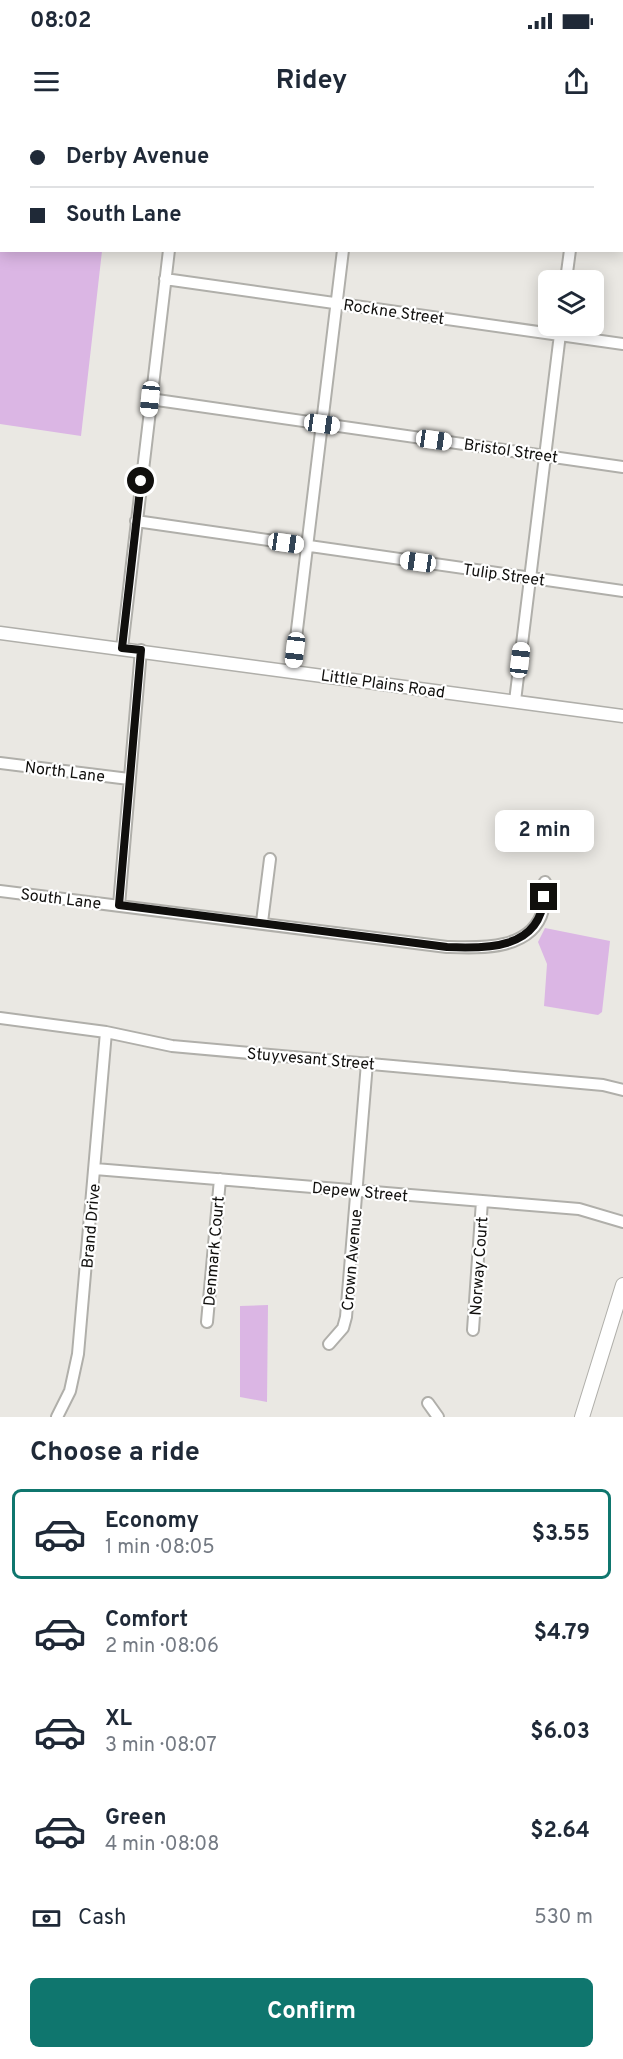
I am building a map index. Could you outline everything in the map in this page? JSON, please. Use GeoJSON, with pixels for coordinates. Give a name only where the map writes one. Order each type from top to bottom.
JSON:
{"type":"FeatureCollection","features":[{"type":"Feature","properties":{"kind":"main road"},"geometry":{"type":"LineString","coordinates":[[582,1417],[623,1285]]}},
{"type":"Feature","properties":{"kind":"street"},"geometry":{"type":"LineString","coordinates":[[122,648],[150,399],[170,252]]}},
{"type":"Feature","properties":{"kind":"street"},"geometry":{"type":"LineString","coordinates":[[292,670],[343,252]]}},
{"type":"Feature","properties":{"kind":"street"},"geometry":{"type":"LineString","coordinates":[[567,270],[570,252]]}},
{"type":"Feature","properties":{"kind":"street","name":"Rockne Street"},"geometry":{"type":"LineString","coordinates":[[165,279],[538,327]]}},
{"type":"Feature","properties":{"kind":"street"},"geometry":{"type":"LineString","coordinates":[[515,701],[559,336]]}},
{"type":"Feature","properties":{"kind":"street","name":"Rockne Street"},"geometry":{"type":"LineString","coordinates":[[587,336],[623,344]]}},
{"type":"Feature","properties":{"kind":"street","name":"Bristol Street"},"geometry":{"type":"LineString","coordinates":[[150,399],[623,467]]}},
{"type":"Feature","properties":{"kind":"street","name":"Tulip Street"},"geometry":{"type":"LineString","coordinates":[[136,521],[623,591]]}},
{"type":"Feature","properties":{"kind":"street","name":"Little Plains Road"},"geometry":{"type":"LineString","coordinates":[[0,633],[292,670],[623,716]]}},
{"type":"Feature","properties":{"kind":"street"},"geometry":{"type":"LineString","coordinates":[[119,905],[141,650]]}},
{"type":"Feature","properties":{"kind":"street","name":"North Lane"},"geometry":{"type":"LineString","coordinates":[[0,763],[129,779]]}},
{"type":"Feature","properties":{"kind":"street"},"geometry":{"type":"LineString","coordinates":[[262,922],[270,859]]}},
{"type":"Feature","properties":{"kind":"street","name":"South Lane"},"geometry":{"type":"LineString","coordinates":[[0,891],[262,922],[447,947],[487,949],[514,941],[532,928],[543,911],[545,882]]}},
{"type":"Feature","properties":{"kind":"street","name":"Stuyvesant Street"},"geometry":{"type":"LineString","coordinates":[[0,1018],[106,1032],[172,1046],[603,1085],[623,1090]]}},
{"type":"Feature","properties":{"kind":"street","name":"Brand Drive"},"geometry":{"type":"LineString","coordinates":[[57,1417],[70,1391],[78,1354],[106,1032]]}},
{"type":"Feature","properties":{"kind":"street","name":"Crown Avenue"},"geometry":{"type":"LineString","coordinates":[[329,1344],[343,1328],[346,1317],[367,1063]]}},
{"type":"Feature","properties":{"kind":"street","name":"Depew Street"},"geometry":{"type":"LineString","coordinates":[[95,1169],[579,1209],[623,1222]]}},
{"type":"Feature","properties":{"kind":"street","name":"Denmark Court"},"geometry":{"type":"LineString","coordinates":[[207,1322],[220,1179]]}},
{"type":"Feature","properties":{"kind":"street","name":"Norway Court"},"geometry":{"type":"LineString","coordinates":[[473,1330],[482,1201]]}},
{"type":"Feature","properties":{"kind":"street"},"geometry":{"type":"LineString","coordinates":[[428,1403],[438,1417]]}},
{"type":"Feature","properties":{"kind":"shaded area"},"geometry":{"type":"Polygon","coordinates":[[[0,252],[102,252],[81,436],[0,424],[0,252]]]}},
{"type":"Feature","properties":{"kind":"shaded area"},"geometry":{"type":"Polygon","coordinates":[[[545,928],[610,941],[602,1012],[598,1015],[544,1006],[547,964],[538,942],[545,928]]]}},
{"type":"Feature","properties":{"kind":"shaded area"},"geometry":{"type":"Polygon","coordinates":[[[268,1305],[267,1402],[240,1397],[240,1306],[268,1305]]]}},
{"type":"Feature","properties":{"kind":"route"},"geometry":{"type":"LineString","coordinates":[[141,481],[122,648],[141,650],[119,905],[447,947],[487,949],[514,941],[532,928],[543,911],[544,897]]}}]}
